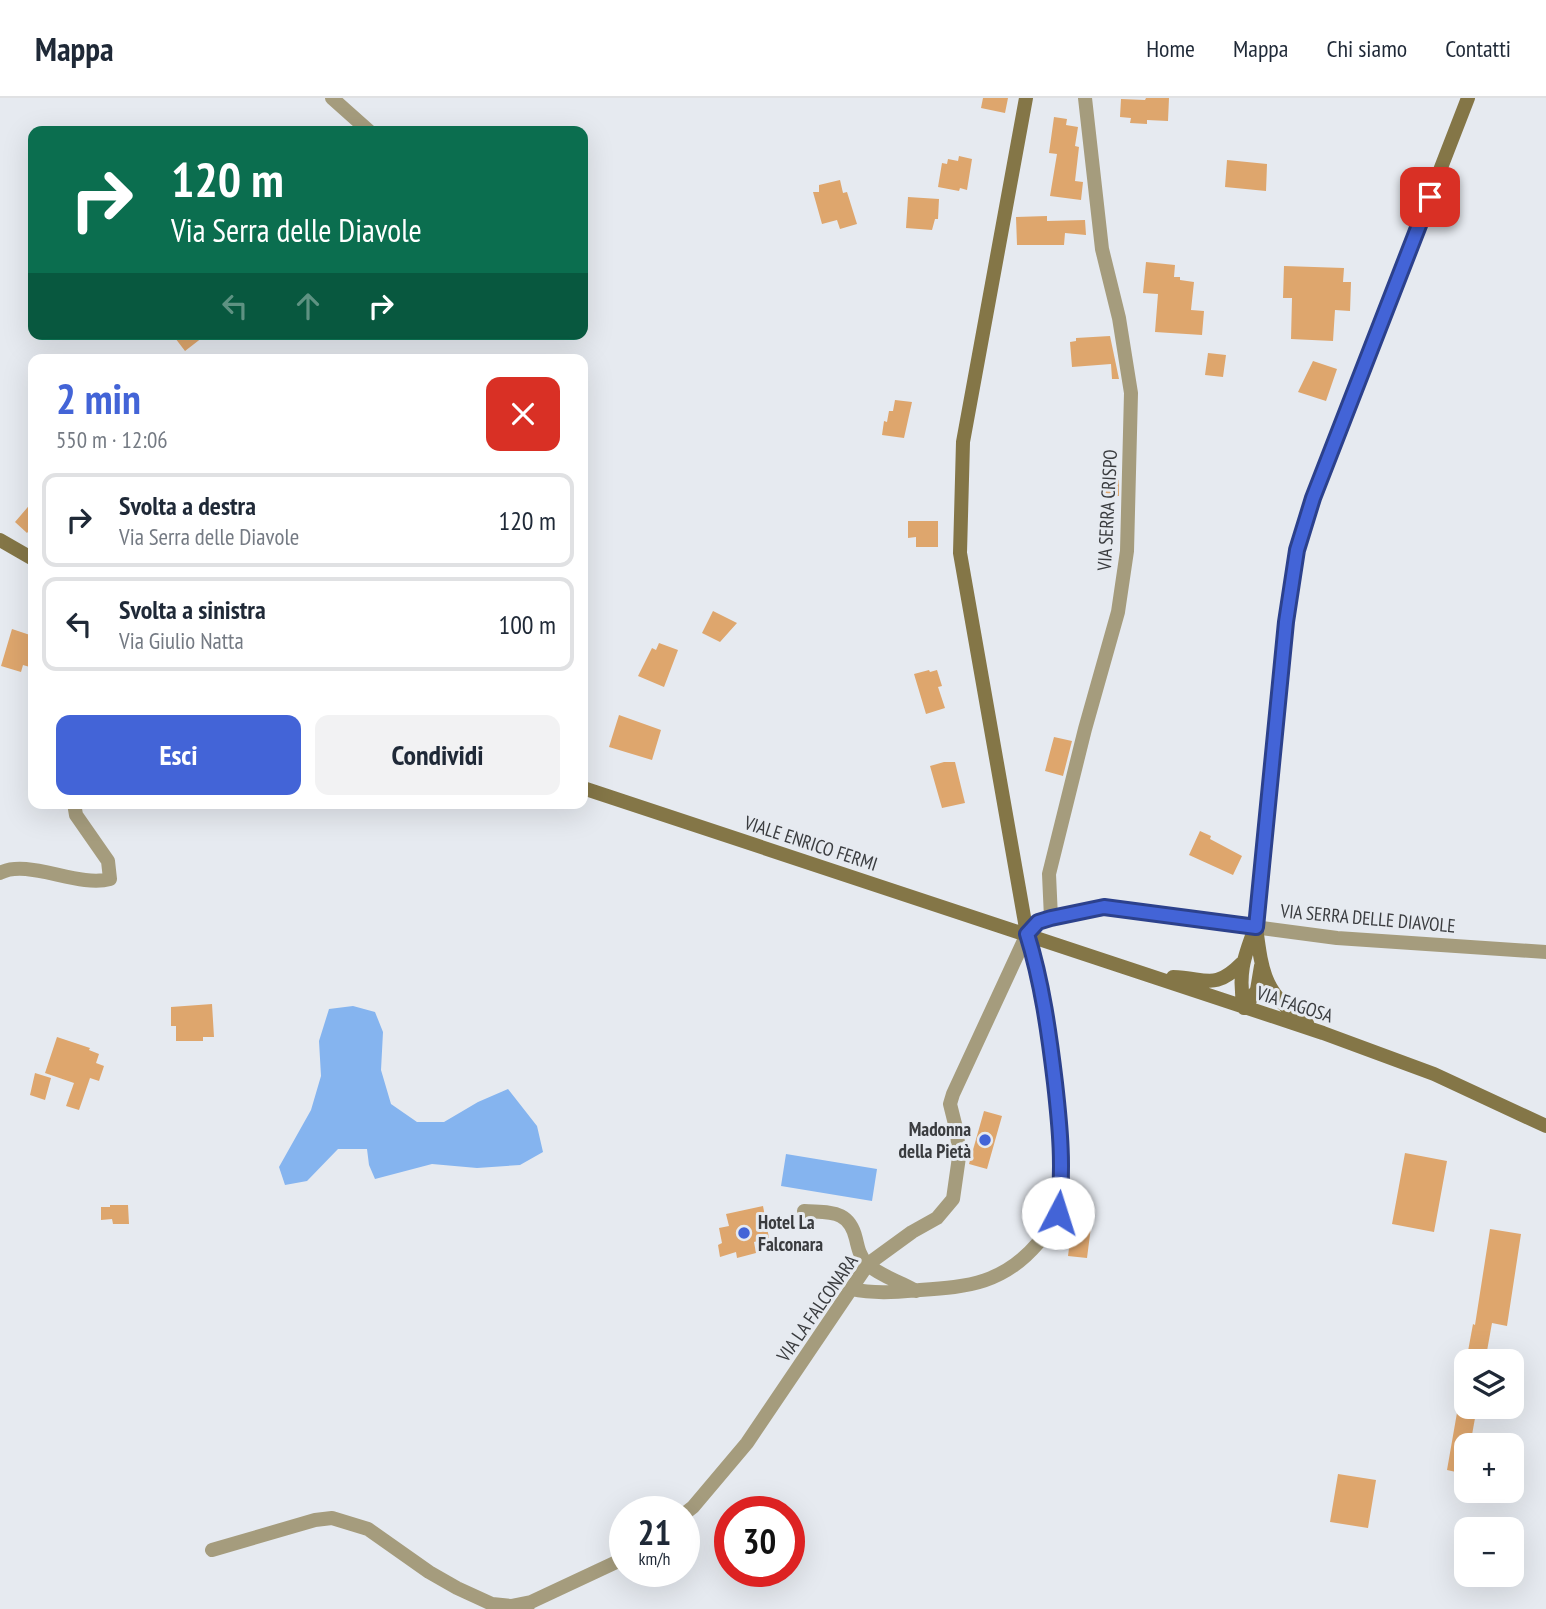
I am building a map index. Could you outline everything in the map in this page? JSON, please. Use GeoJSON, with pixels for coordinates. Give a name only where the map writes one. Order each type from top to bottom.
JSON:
{"type":"FeatureCollection","features":[{"type":"Feature","properties":{"kind":"street"},"geometry":{"type":"LineString","coordinates":[[332,98],[363,126]]}},
{"type":"Feature","properties":{"kind":"street"},"geometry":{"type":"LineString","coordinates":[[851,1289],[872,1293],[958,1288],[983,1282],[1008,1270],[1031,1251],[1046,1234],[1058,1213],[1062,1144],[1054,1068],[1037,967],[1027,934],[960,554],[963,442],[1026,98]]}},
{"type":"Feature","properties":{"kind":"street","name":"VIA SERRA CRISPO"},"geometry":{"type":"LineString","coordinates":[[1051,918],[1049,874],[1085,729],[1118,612],[1127,551],[1131,393],[1119,318],[1102,249],[1085,98]]}},
{"type":"Feature","properties":{"kind":"street"},"geometry":{"type":"LineString","coordinates":[[1323,1033],[1286,1009],[1272,992],[1261,966],[1256,927],[1286,622],[1297,550],[1313,498],[1468,98]]}},
{"type":"Feature","properties":{"kind":"street"},"geometry":{"type":"LineString","coordinates":[[0,540],[28,556]]}},
{"type":"Feature","properties":{"kind":"street","name":"VIALE ENRICO FERMI"},"geometry":{"type":"LineString","coordinates":[[588,790],[1027,934]]}},
{"type":"Feature","properties":{"kind":"street"},"geometry":{"type":"LineString","coordinates":[[3,867],[83,880],[101,882],[110,879],[108,861],[76,815],[75,809]]}},
{"type":"Feature","properties":{"kind":"street","name":"VIA SERRA DELLE DIAVOLE"},"geometry":{"type":"LineString","coordinates":[[1027,934],[1038,922],[1104,907],[1337,938],[1546,952]]}},
{"type":"Feature","properties":{"kind":"street"},"geometry":{"type":"LineString","coordinates":[[1244,1008],[1240,985],[1242,963],[1256,927]]}},
{"type":"Feature","properties":{"kind":"street","name":"VIA FAGOSA"},"geometry":{"type":"LineString","coordinates":[[1027,934],[1323,1033],[1434,1074],[1546,1126]]}},
{"type":"Feature","properties":{"kind":"street","name":"VIA LA FALCONARA"},"geometry":{"type":"LineString","coordinates":[[700,1499],[747,1443],[868,1264],[912,1232],[937,1218],[953,1199],[959,1157],[957,1132],[950,1104],[1027,934]]}},
{"type":"Feature","properties":{"kind":"street"},"geometry":{"type":"LineString","coordinates":[[1153,975],[1184,977],[1209,983],[1229,976],[1242,963]]}},
{"type":"Feature","properties":{"kind":"street"},"geometry":{"type":"LineString","coordinates":[[1244,1008],[1257,990],[1261,966]]}},
{"type":"Feature","properties":{"kind":"street"},"geometry":{"type":"LineString","coordinates":[[804,1211],[839,1214],[853,1224],[859,1250],[868,1264],[879,1273],[916,1290]]}},
{"type":"Feature","properties":{"kind":"street"},"geometry":{"type":"LineString","coordinates":[[212,1550],[315,1520],[332,1518],[368,1529],[429,1572],[457,1588],[492,1604],[510,1606],[528,1605],[609,1566]]}},
{"type":"Feature","properties":{"kind":"water"},"geometry":{"type":"Polygon","coordinates":[[[353,1006],[375,1012],[383,1032],[381,1070],[391,1104],[417,1122],[444,1122],[478,1102],[508,1089],[537,1126],[543,1152],[520,1165],[477,1168],[432,1164],[375,1179],[369,1165],[367,1149],[338,1149],[307,1181],[285,1185],[279,1167],[311,1110],[321,1076],[319,1041],[329,1009],[353,1006]]]}},
{"type":"Feature","properties":{"kind":"water"},"geometry":{"type":"Polygon","coordinates":[[[786,1154],[877,1169],[872,1201],[781,1186],[786,1154]]]}},
{"type":"Feature","properties":{"kind":"building"},"geometry":{"type":"Polygon","coordinates":[[[983,98],[1008,98],[1005,113],[981,108],[983,98]]]}},
{"type":"Feature","properties":{"kind":"building"},"geometry":{"type":"Polygon","coordinates":[[[1169,98],[1168,121],[1147,120],[1147,124],[1130,123],[1131,118],[1120,117],[1121,99],[1169,98]]]}},
{"type":"Feature","properties":{"kind":"building"},"geometry":{"type":"Polygon","coordinates":[[[1054,117],[1067,119],[1066,125],[1078,127],[1075,146],[1079,147],[1075,181],[1083,182],[1081,200],[1050,196],[1057,154],[1049,153],[1054,117]]]}},
{"type":"Feature","properties":{"kind":"building"},"geometry":{"type":"Polygon","coordinates":[[[959,156],[972,159],[967,190],[938,187],[942,163],[947,164],[948,159],[958,161],[959,156]]]}},
{"type":"Feature","properties":{"kind":"building"},"geometry":{"type":"Polygon","coordinates":[[[1227,160],[1267,164],[1266,191],[1225,187],[1227,160]]]}},
{"type":"Feature","properties":{"kind":"building"},"geometry":{"type":"Polygon","coordinates":[[[840,180],[843,193],[847,192],[857,224],[840,229],[837,220],[822,224],[813,192],[819,192],[819,185],[840,180]]]}},
{"type":"Feature","properties":{"kind":"building"},"geometry":{"type":"Polygon","coordinates":[[[908,197],[939,199],[938,219],[935,219],[932,230],[906,228],[908,197]]]}},
{"type":"Feature","properties":{"kind":"building"},"geometry":{"type":"Polygon","coordinates":[[[1047,216],[1047,221],[1085,220],[1086,235],[1065,233],[1064,245],[1017,245],[1016,217],[1047,216]]]}},
{"type":"Feature","properties":{"kind":"building"},"geometry":{"type":"Polygon","coordinates":[[[1146,262],[1175,265],[1174,277],[1194,282],[1191,310],[1204,311],[1202,335],[1155,332],[1158,294],[1143,293],[1146,262]]]}},
{"type":"Feature","properties":{"kind":"building"},"geometry":{"type":"Polygon","coordinates":[[[1284,266],[1344,268],[1343,282],[1351,282],[1350,311],[1335,310],[1333,341],[1291,339],[1292,298],[1283,298],[1284,266]]]}},
{"type":"Feature","properties":{"kind":"building"},"geometry":{"type":"Polygon","coordinates":[[[1110,336],[1119,379],[1112,379],[1111,364],[1072,367],[1070,342],[1076,341],[1076,338],[1110,336]]]}},
{"type":"Feature","properties":{"kind":"building"},"geometry":{"type":"Polygon","coordinates":[[[177,340],[199,340],[185,351],[177,340]]]}},
{"type":"Feature","properties":{"kind":"building"},"geometry":{"type":"Polygon","coordinates":[[[1208,353],[1226,355],[1223,377],[1205,375],[1208,353]]]}},
{"type":"Feature","properties":{"kind":"building"},"geometry":{"type":"Polygon","coordinates":[[[1313,361],[1337,369],[1326,401],[1298,392],[1313,361]]]}},
{"type":"Feature","properties":{"kind":"building"},"geometry":{"type":"Polygon","coordinates":[[[895,400],[912,402],[904,438],[882,435],[884,421],[887,422],[889,411],[893,411],[895,400]]]}},
{"type":"Feature","properties":{"kind":"building"},"geometry":{"type":"Polygon","coordinates":[[[1106,479],[1119,480],[1119,496],[1105,496],[1106,479]]]}},
{"type":"Feature","properties":{"kind":"building"},"geometry":{"type":"Polygon","coordinates":[[[28,507],[27,533],[15,522],[28,507]]]}},
{"type":"Feature","properties":{"kind":"building"},"geometry":{"type":"Polygon","coordinates":[[[908,521],[938,521],[938,547],[916,547],[916,537],[908,538],[908,521]]]}},
{"type":"Feature","properties":{"kind":"building"},"geometry":{"type":"Polygon","coordinates":[[[713,611],[737,623],[720,642],[702,633],[713,611]]]}},
{"type":"Feature","properties":{"kind":"building"},"geometry":{"type":"Polygon","coordinates":[[[12,629],[28,634],[28,666],[23,665],[21,672],[1,666],[12,629]]]}},
{"type":"Feature","properties":{"kind":"building"},"geometry":{"type":"Polygon","coordinates":[[[659,643],[678,650],[664,687],[638,676],[652,648],[656,650],[659,643]]]}},
{"type":"Feature","properties":{"kind":"building"},"geometry":{"type":"Polygon","coordinates":[[[937,670],[942,686],[938,687],[945,708],[926,714],[914,674],[937,670]]]}},
{"type":"Feature","properties":{"kind":"building"},"geometry":{"type":"Polygon","coordinates":[[[619,715],[661,730],[652,760],[609,747],[619,715]]]}},
{"type":"Feature","properties":{"kind":"building"},"geometry":{"type":"Polygon","coordinates":[[[1054,737],[1072,741],[1063,776],[1045,771],[1054,737]]]}},
{"type":"Feature","properties":{"kind":"building"},"geometry":{"type":"Polygon","coordinates":[[[955,762],[965,803],[942,808],[930,766],[955,762]]]}},
{"type":"Feature","properties":{"kind":"building"},"geometry":{"type":"Polygon","coordinates":[[[1200,831],[1242,856],[1233,875],[1189,855],[1200,831]]]}},
{"type":"Feature","properties":{"kind":"building"},"geometry":{"type":"Polygon","coordinates":[[[212,1004],[214,1037],[203,1037],[203,1041],[176,1041],[176,1026],[171,1026],[171,1007],[212,1004]]]}},
{"type":"Feature","properties":{"kind":"building"},"geometry":{"type":"Polygon","coordinates":[[[57,1037],[90,1048],[89,1050],[99,1054],[96,1063],[104,1066],[99,1081],[90,1078],[79,1110],[66,1106],[74,1083],[45,1073],[57,1037]]]}},
{"type":"Feature","properties":{"kind":"building"},"geometry":{"type":"Polygon","coordinates":[[[35,1073],[51,1078],[45,1100],[30,1095],[35,1073]]]}},
{"type":"Feature","properties":{"kind":"building","name":"Madonna della Pietà"},"geometry":{"type":"Polygon","coordinates":[[[984,1111],[1002,1116],[987,1169],[969,1164],[984,1111]]]}},
{"type":"Feature","properties":{"kind":"building"},"geometry":{"type":"Polygon","coordinates":[[[1405,1153],[1447,1161],[1434,1232],[1392,1224],[1405,1153]]]}},
{"type":"Feature","properties":{"kind":"building"},"geometry":{"type":"Polygon","coordinates":[[[128,1205],[129,1224],[113,1224],[112,1219],[101,1220],[101,1207],[128,1205]]]}},
{"type":"Feature","properties":{"kind":"building","name":"Hotel La Falconara"},"geometry":{"type":"Polygon","coordinates":[[[763,1206],[769,1238],[754,1242],[756,1253],[737,1258],[736,1252],[720,1257],[718,1245],[722,1243],[719,1228],[729,1226],[726,1214],[763,1206]]]}},
{"type":"Feature","properties":{"kind":"building"},"geometry":{"type":"Polygon","coordinates":[[[1074,1208],[1093,1211],[1087,1258],[1068,1256],[1074,1208]]]}},
{"type":"Feature","properties":{"kind":"building"},"geometry":{"type":"Polygon","coordinates":[[[1490,1229],[1521,1234],[1507,1326],[1492,1323],[1487,1349],[1468,1349],[1473,1324],[1475,1325],[1490,1229]]]}},
{"type":"Feature","properties":{"kind":"building"},"geometry":{"type":"Polygon","coordinates":[[[1456,1419],[1475,1419],[1472,1433],[1454,1433],[1454,1472],[1447,1470],[1456,1419]]]}},
{"type":"Feature","properties":{"kind":"building"},"geometry":{"type":"Polygon","coordinates":[[[1338,1474],[1376,1480],[1368,1528],[1330,1522],[1338,1474]]]}},
{"type":"Feature","properties":{"kind":"place","name":"Madonna della Pietà"},"geometry":{"type":"Point","coordinates":[985,1140]}},
{"type":"Feature","properties":{"kind":"place","name":"Hotel La Falconara"},"geometry":{"type":"Point","coordinates":[744,1233]}},
{"type":"Feature","properties":{"kind":"route"},"geometry":{"type":"LineString","coordinates":[[1058,1213],[1062,1144],[1052,1056],[1037,967],[1027,934],[1038,922],[1104,907],[1256,927],[1286,622],[1297,550],[1313,498],[1430,197]]}}]}
